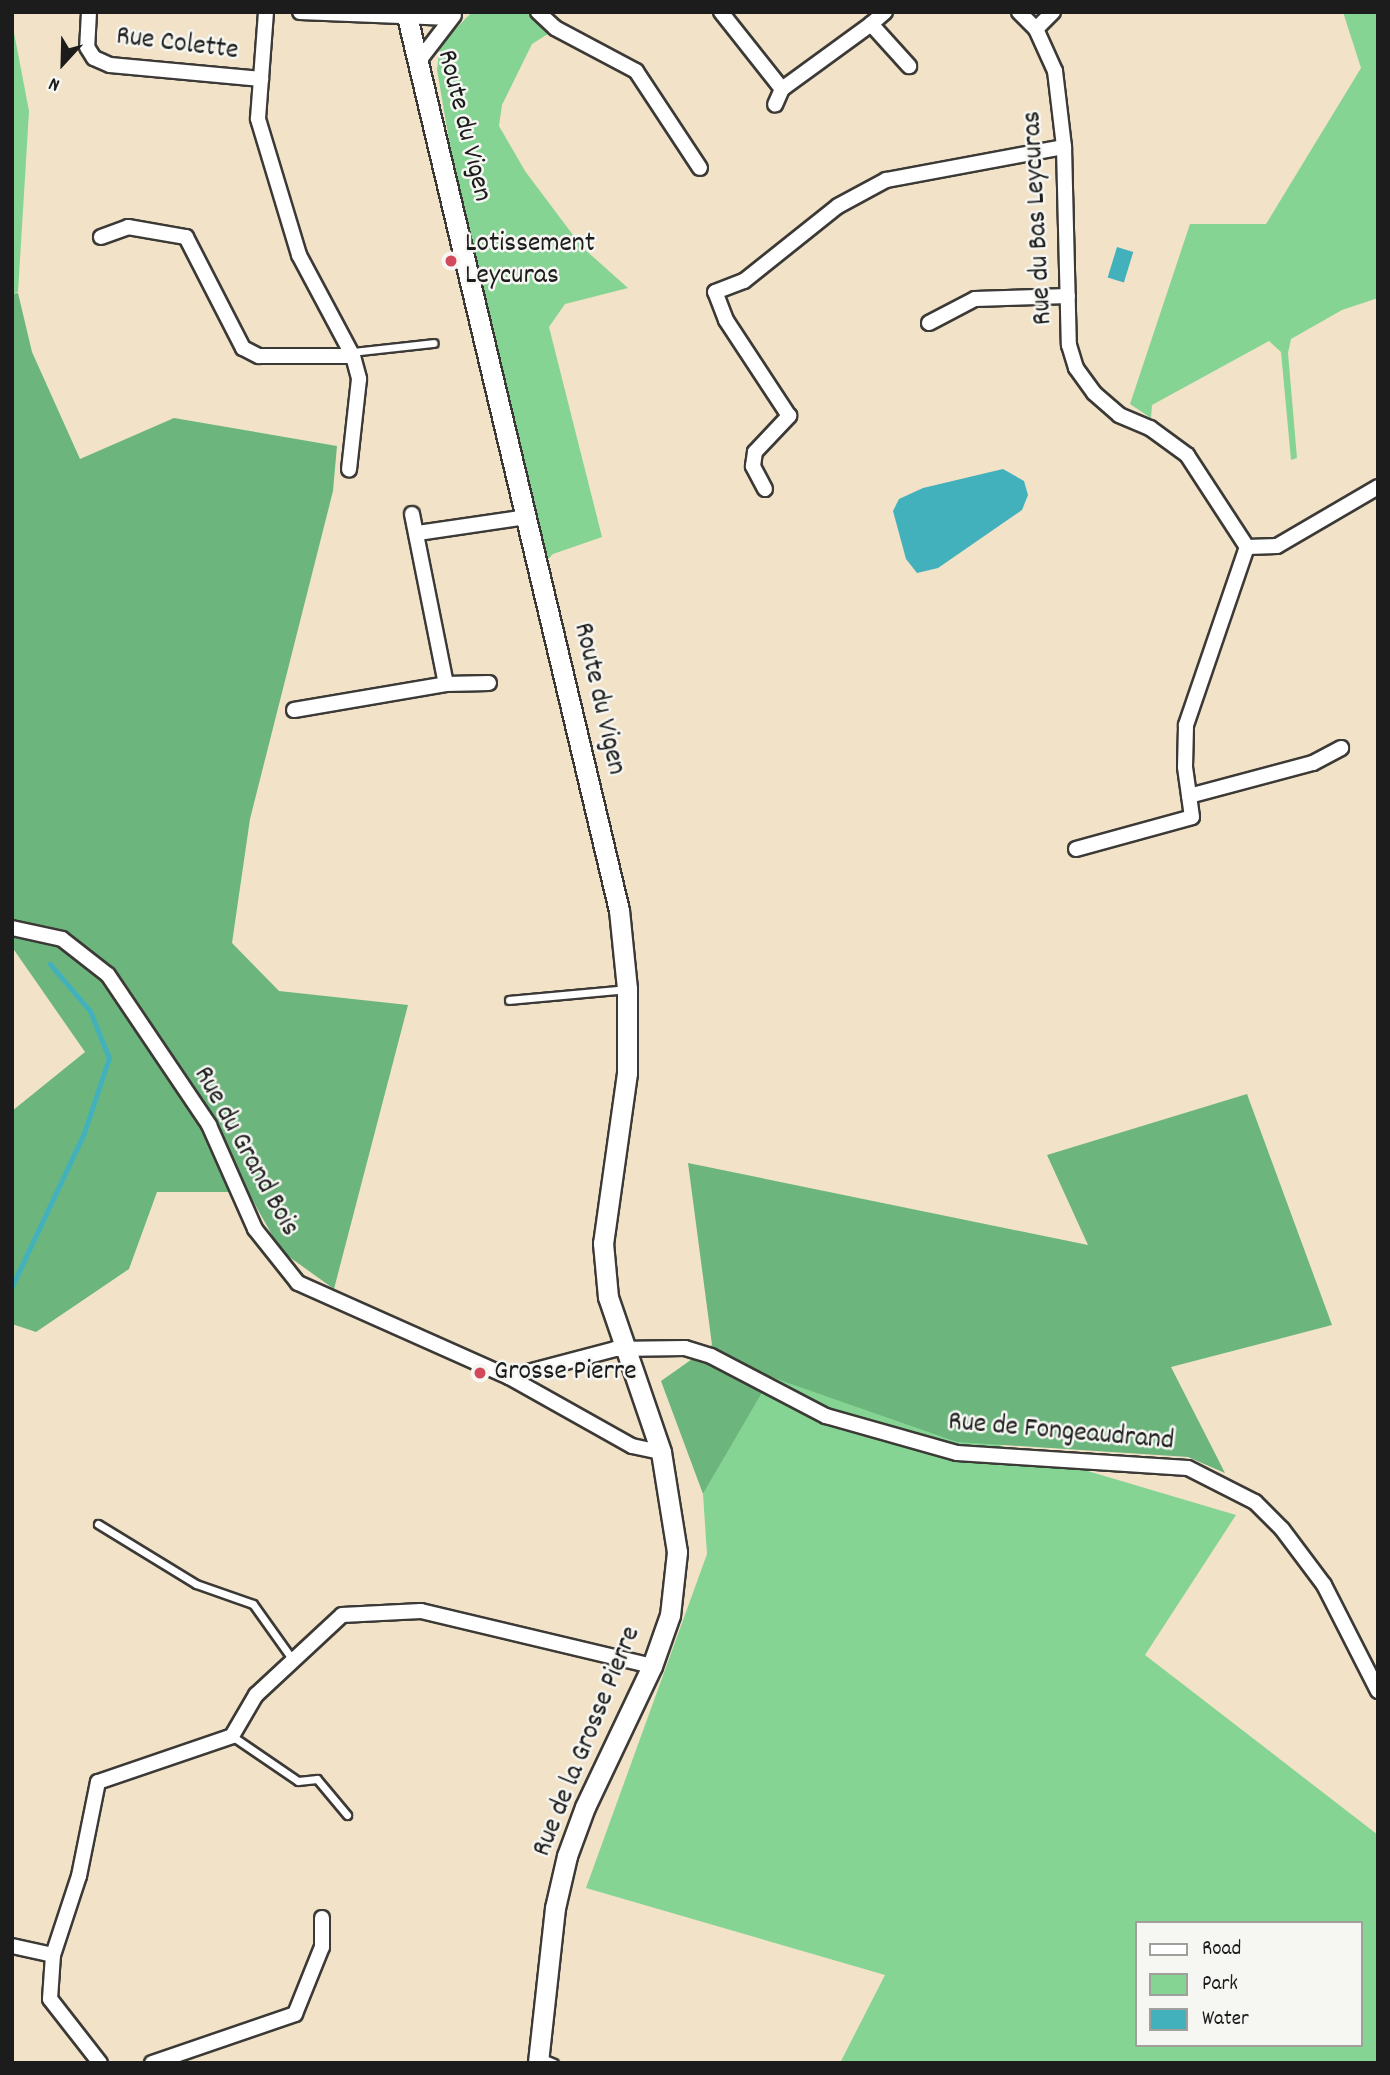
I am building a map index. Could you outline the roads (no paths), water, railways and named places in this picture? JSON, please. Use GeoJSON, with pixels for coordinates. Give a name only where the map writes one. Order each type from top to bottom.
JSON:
{"type":"FeatureCollection","features":[{"type":"Feature","properties":{"kind":"street","name":"Rue Colette"},"geometry":{"type":"LineString","coordinates":[[89,12],[87,47],[94,58],[110,65],[261,79]]}},
{"type":"Feature","properties":{"kind":"street"},"geometry":{"type":"LineString","coordinates":[[266,12],[258,119],[299,255],[352,354],[359,379],[349,469]]}},
{"type":"Feature","properties":{"kind":"street"},"geometry":{"type":"LineString","coordinates":[[300,12],[454,15]]}},
{"type":"Feature","properties":{"kind":"street"},"geometry":{"type":"LineString","coordinates":[[538,12],[555,28],[636,71],[700,168]]}},
{"type":"Feature","properties":{"kind":"street"},"geometry":{"type":"LineString","coordinates":[[721,12],[782,89]]}},
{"type":"Feature","properties":{"kind":"street"},"geometry":{"type":"LineString","coordinates":[[775,105],[782,89],[885,12]]}},
{"type":"Feature","properties":{"kind":"street","name":"Rue du Bas Leycuras"},"geometry":{"type":"LineString","coordinates":[[1020,12],[1036,29],[1055,71],[1064,147],[1069,345],[1076,368],[1119,415],[1150,428],[1187,455],[1247,547]]}},
{"type":"Feature","properties":{"kind":"street"},"geometry":{"type":"LineString","coordinates":[[1036,29],[1053,12]]}},
{"type":"Feature","properties":{"kind":"street","name":"Route du Vigen"},"geometry":{"type":"LineString","coordinates":[[407,15],[619,909],[627,989],[627,1073],[603,1243],[608,1297],[644,1403]]}},
{"type":"Feature","properties":{"kind":"street"},"geometry":{"type":"LineString","coordinates":[[418,62],[454,15]]}},
{"type":"Feature","properties":{"kind":"street"},"geometry":{"type":"LineString","coordinates":[[872,24],[909,66]]}},
{"type":"Feature","properties":{"kind":"street"},"geometry":{"type":"LineString","coordinates":[[765,489],[753,466],[755,452],[789,416],[726,320],[715,292],[744,281],[838,206],[886,180],[1064,147]]}},
{"type":"Feature","properties":{"kind":"street"},"geometry":{"type":"LineString","coordinates":[[101,237],[128,228],[186,237],[243,348],[259,356],[352,354]]}},
{"type":"Feature","properties":{"kind":"street"},"geometry":{"type":"LineString","coordinates":[[929,323],[975,299],[1068,296]]}},
{"type":"Feature","properties":{"kind":"street"},"geometry":{"type":"LineString","coordinates":[[1076,849],[1192,817],[1186,726],[1247,547],[1278,547],[1378,487]]}},
{"type":"Feature","properties":{"kind":"street"},"geometry":{"type":"LineString","coordinates":[[412,514],[418,533],[446,684]]}},
{"type":"Feature","properties":{"kind":"street"},"geometry":{"type":"LineString","coordinates":[[418,533],[526,517]]}},
{"type":"Feature","properties":{"kind":"street"},"geometry":{"type":"LineString","coordinates":[[295,709],[446,684],[489,683]]}},
{"type":"Feature","properties":{"kind":"street"},"geometry":{"type":"LineString","coordinates":[[1189,796],[1313,762],[1341,748]]}},
{"type":"Feature","properties":{"kind":"street","name":"Rue du Grand Bois"},"geometry":{"type":"LineString","coordinates":[[12,928],[62,939],[108,975],[209,1125],[255,1229],[298,1283],[509,1377],[632,1446],[661,1452]]}},
{"type":"Feature","properties":{"kind":"street"},"geometry":{"type":"LineString","coordinates":[[509,1377],[624,1348]]}},
{"type":"Feature","properties":{"kind":"street","name":"Rue de Fongeaudrand"},"geometry":{"type":"LineString","coordinates":[[624,1348],[685,1348],[711,1356],[826,1416],[957,1453],[1188,1468],[1255,1502],[1282,1528],[1324,1585],[1378,1692]]}},
{"type":"Feature","properties":{"kind":"street","name":"Rue de la Grosse Pierre"},"geometry":{"type":"LineString","coordinates":[[544,2061],[555,1909],[567,1856],[585,1807],[652,1666],[670,1615],[677,1552],[661,1452],[644,1403]]}},
{"type":"Feature","properties":{"kind":"street"},"geometry":{"type":"LineString","coordinates":[[100,2063],[50,1999],[53,1955],[79,1876],[98,1782],[232,1736],[256,1695],[342,1615],[421,1611],[652,1666]]}},
{"type":"Feature","properties":{"kind":"street"},"geometry":{"type":"LineString","coordinates":[[152,2063],[295,2014],[322,1947],[322,1918]]}},
{"type":"Feature","properties":{"kind":"street"},"geometry":{"type":"LineString","coordinates":[[12,1947],[53,1955]]}},
{"type":"Feature","properties":{"kind":"lane"},"geometry":{"type":"LineString","coordinates":[[352,354],[434,343]]}},
{"type":"Feature","properties":{"kind":"lane"},"geometry":{"type":"LineString","coordinates":[[509,1000],[627,989]]}},
{"type":"Feature","properties":{"kind":"lane"},"geometry":{"type":"LineString","coordinates":[[98,1524],[196,1584],[253,1604],[293,1660]]}},
{"type":"Feature","properties":{"kind":"lane"},"geometry":{"type":"LineString","coordinates":[[232,1736],[298,1780],[317,1779],[346,1815]]}},
{"type":"Feature","properties":{"kind":"water"},"geometry":{"type":"Polygon","coordinates":[[[1117,247],[1133,252],[1124,283],[1108,278],[1117,247]]]}},
{"type":"Feature","properties":{"kind":"water"},"geometry":{"type":"Polygon","coordinates":[[[1003,469],[1024,481],[1028,495],[1022,510],[938,568],[917,573],[906,559],[893,511],[899,499],[923,488],[1003,469]]]}},
{"type":"Feature","properties":{"kind":"waterway"},"geometry":{"type":"LineString","coordinates":[[12,1286],[84,1133],[109,1058],[90,1011],[50,964]]}},
{"type":"Feature","properties":{"kind":"place","name":"Lotissement Leycuras"},"geometry":{"type":"Point","coordinates":[451,261]}},
{"type":"Feature","properties":{"kind":"place","name":"Grosse Pierre"},"geometry":{"type":"Point","coordinates":[480,1373]}}]}
